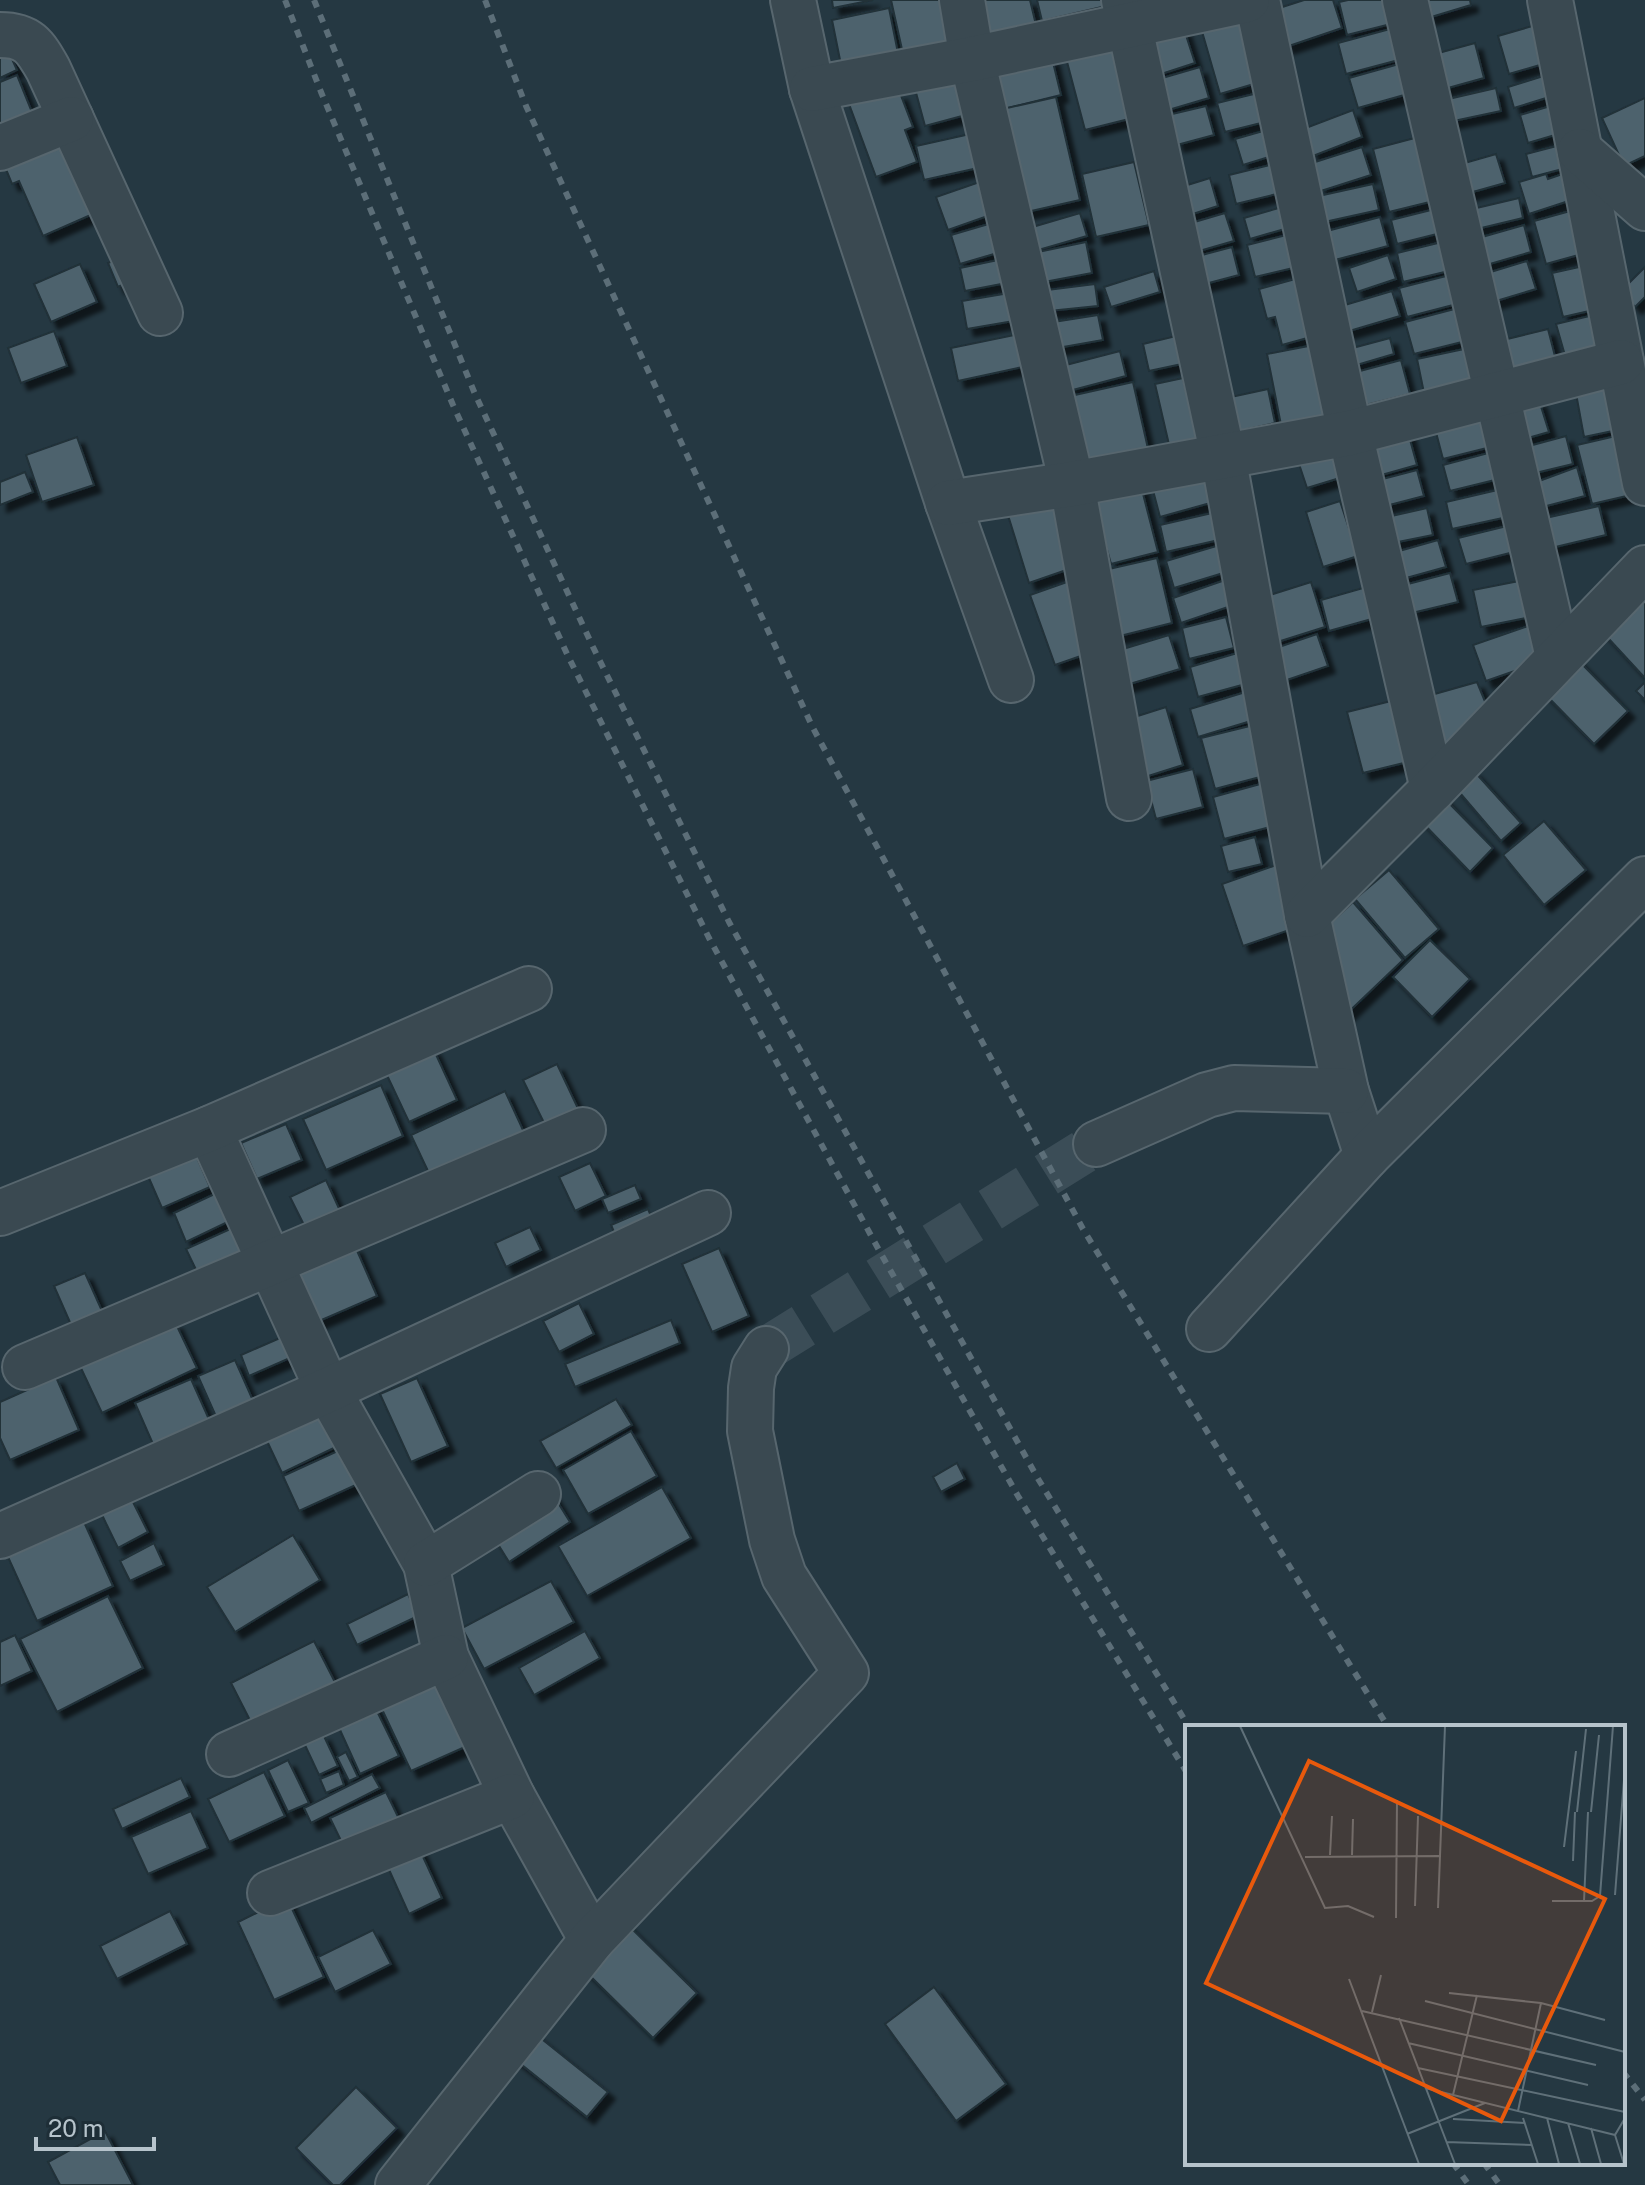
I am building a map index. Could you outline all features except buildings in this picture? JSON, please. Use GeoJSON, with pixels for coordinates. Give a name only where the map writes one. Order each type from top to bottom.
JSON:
{"type":"FeatureCollection","features":[{"type":"Feature","properties":{"kind":"street"},"geometry":{"type":"LineString","coordinates":[[793,0],[812,89],[948,503],[1011,680]]}},
{"type":"Feature","properties":{"kind":"street"},"geometry":{"type":"LineString","coordinates":[[962,0],[972,59],[1072,484],[1129,798]]}},
{"type":"Feature","properties":{"kind":"street"},"geometry":{"type":"LineString","coordinates":[[812,89],[972,59],[1126,13],[1247,0]]}},
{"type":"Feature","properties":{"kind":"street"},"geometry":{"type":"LineString","coordinates":[[1257,0],[1350,433],[1433,789]]}},
{"type":"Feature","properties":{"kind":"street"},"geometry":{"type":"LineString","coordinates":[[1405,0],[1558,657]]}},
{"type":"Feature","properties":{"kind":"street"},"geometry":{"type":"LineString","coordinates":[[1550,0],[1645,483]]}},
{"type":"Feature","properties":{"kind":"street"},"geometry":{"type":"LineString","coordinates":[[1126,13],[1223,456],[1307,915],[1346,1091],[1367,1156]]}},
{"type":"Feature","properties":{"kind":"street"},"geometry":{"type":"LineString","coordinates":[[0,35],[16,35],[34,46],[48,69],[160,313]]}},
{"type":"Feature","properties":{"kind":"street"},"geometry":{"type":"LineString","coordinates":[[0,148],[71,119]]}},
{"type":"Feature","properties":{"kind":"street"},"geometry":{"type":"LineString","coordinates":[[1580,151],[1645,208]]}},
{"type":"Feature","properties":{"kind":"street"},"geometry":{"type":"LineString","coordinates":[[948,503],[1072,484],[1350,433],[1621,362]]}},
{"type":"Feature","properties":{"kind":"street"},"geometry":{"type":"LineString","coordinates":[[1307,915],[1645,568]]}},
{"type":"Feature","properties":{"kind":"street"},"geometry":{"type":"LineString","coordinates":[[1209,1329],[1367,1156],[1645,879]]}},
{"type":"Feature","properties":{"kind":"street"},"geometry":{"type":"LineString","coordinates":[[0,1213],[209,1129],[529,989]]}},
{"type":"Feature","properties":{"kind":"street"},"geometry":{"type":"LineString","coordinates":[[1096,1144],[1207,1095],[1234,1088],[1346,1091]]}},
{"type":"Feature","properties":{"kind":"street"},"geometry":{"type":"LineString","coordinates":[[209,1129],[328,1390],[426,1564],[446,1657],[512,1796],[592,1940]]}},
{"type":"Feature","properties":{"kind":"street"},"geometry":{"type":"LineString","coordinates":[[25,1367],[583,1130]]}},
{"type":"Feature","properties":{"kind":"street"},"geometry":{"type":"LineString","coordinates":[[0,1536],[328,1390],[708,1213]]}},
{"type":"Feature","properties":{"kind":"street"},"geometry":{"type":"LineString","coordinates":[[398,2185],[592,1940],[846,1673],[784,1576],[772,1540],[750,1431],[754,1368],[766,1349]]}},
{"type":"Feature","properties":{"kind":"street"},"geometry":{"type":"LineString","coordinates":[[426,1564],[538,1494]]}},
{"type":"Feature","properties":{"kind":"street"},"geometry":{"type":"LineString","coordinates":[[229,1754],[446,1657]]}},
{"type":"Feature","properties":{"kind":"street"},"geometry":{"type":"LineString","coordinates":[[270,1893],[512,1796]]}},
{"type":"Feature","properties":{"kind":"tunnel"},"geometry":{"type":"LineString","coordinates":[[766,1349],[1096,1144]]}},
{"type":"Feature","properties":{"kind":"railway"},"geometry":{"type":"LineString","coordinates":[[285,0],[453,405],[568,656],[709,938],[880,1252],[1018,1496],[1185,1770]]}},
{"type":"Feature","properties":{"kind":"railway"},"geometry":{"type":"LineString","coordinates":[[314,0],[475,394],[593,647],[729,922],[1037,1477],[1188,1725]]}},
{"type":"Feature","properties":{"kind":"railway"},"geometry":{"type":"LineString","coordinates":[[485,0],[526,106],[813,728],[1083,1229],[1387,1725]]}},
{"type":"Feature","properties":{"kind":"railway"},"geometry":{"type":"LineString","coordinates":[[1625,2075],[1645,2100]]}},
{"type":"Feature","properties":{"kind":"railway"},"geometry":{"type":"LineString","coordinates":[[1454,2165],[1469,2185]]}},
{"type":"Feature","properties":{"kind":"railway"},"geometry":{"type":"LineString","coordinates":[[1485,2165],[1500,2185]]}}]}
